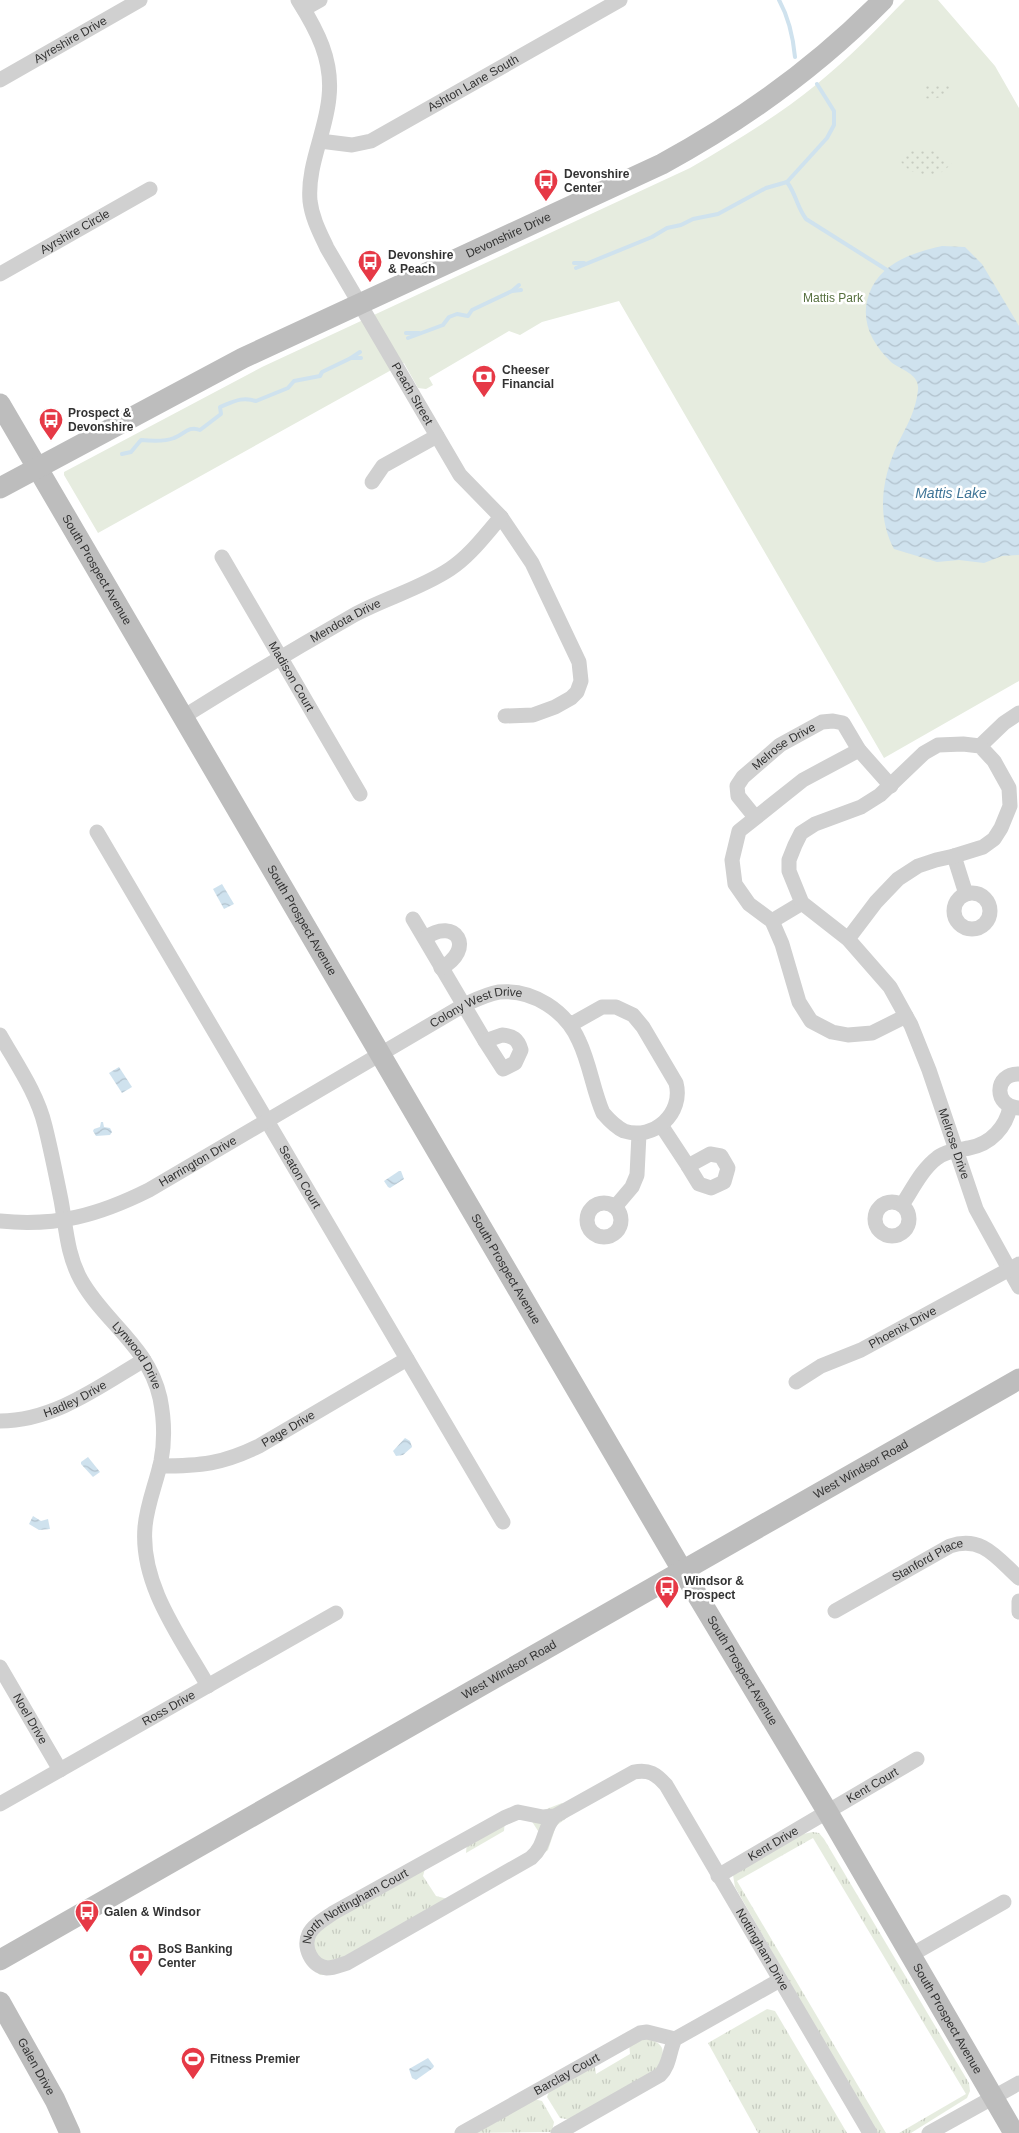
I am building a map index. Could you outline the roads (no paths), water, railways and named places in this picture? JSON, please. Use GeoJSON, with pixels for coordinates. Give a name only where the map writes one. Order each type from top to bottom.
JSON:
{"type":"FeatureCollection","features":[{"type":"Feature","properties":{"kind":"main road","name":"Devonshire Drive"},"geometry":{"type":"LineString","coordinates":[[0,488],[206,377],[359,302],[654,168],[702,142],[756,107],[808,69],[836,46],[883,0]]}},
{"type":"Feature","properties":{"kind":"main road","name":"South Prospect Avenue"},"geometry":{"type":"LineString","coordinates":[[0,404],[682,1570],[827,1811],[1014,2133]]}},
{"type":"Feature","properties":{"kind":"main road","name":"West Windsor Road"},"geometry":{"type":"LineString","coordinates":[[0,1960],[1019,1379]]}},
{"type":"Feature","properties":{"kind":"main road","name":"Galen Drive"},"geometry":{"type":"LineString","coordinates":[[0,2002],[55,2100],[70,2133]]}},
{"type":"Feature","properties":{"kind":"street","name":"Ayreshire Drive"},"geometry":{"type":"LineString","coordinates":[[0,80],[140,0]]}},
{"type":"Feature","properties":{"kind":"street"},"geometry":{"type":"LineString","coordinates":[[301,4],[320,0]]}},
{"type":"Feature","properties":{"kind":"street","name":"Ashton Lane South"},"geometry":{"type":"LineString","coordinates":[[320,141],[352,145],[371,141],[620,0]]}},
{"type":"Feature","properties":{"kind":"street","name":"Peach Street"},"geometry":{"type":"LineString","coordinates":[[301,4],[319,36],[328,66],[329,96],[310,180],[310,203],[327,248],[460,475],[500,517],[532,563],[579,662],[581,681],[577,692],[571,698],[555,707],[533,715],[505,716]]}},
{"type":"Feature","properties":{"kind":"street","name":"Ayrshire Circle"},"geometry":{"type":"LineString","coordinates":[[0,274],[150,189]]}},
{"type":"Feature","properties":{"kind":"street"},"geometry":{"type":"LineString","coordinates":[[372,482],[383,466],[437,436]]}},
{"type":"Feature","properties":{"kind":"street","name":"Mendota Drive"},"geometry":{"type":"LineString","coordinates":[[183,717],[356,614],[392,596],[422,585],[452,568],[466,556],[500,517]]}},
{"type":"Feature","properties":{"kind":"street","name":"Madison Court"},"geometry":{"type":"LineString","coordinates":[[222,557],[360,794]]}},
{"type":"Feature","properties":{"kind":"street"},"geometry":{"type":"LineString","coordinates":[[848,939],[876,902],[898,879],[918,866],[983,847],[994,839],[1015,799],[994,761],[980,746],[1004,723],[1019,713]]}},
{"type":"Feature","properties":{"kind":"street","name":"Melrose Drive"},"geometry":{"type":"LineString","coordinates":[[755,817],[738,796],[737,786],[744,777],[780,745],[822,722],[833,721],[843,724],[859,750],[891,786]]}},
{"type":"Feature","properties":{"kind":"street","name":"Melrose Drive"},"geometry":{"type":"LineString","coordinates":[[980,746],[963,744],[938,745],[924,753],[891,786],[861,807],[815,824],[801,833],[789,860],[789,871],[802,903],[848,939],[890,987],[906,1016],[929,1070],[976,1209],[1014,1266]]}},
{"type":"Feature","properties":{"kind":"street"},"geometry":{"type":"LineString","coordinates":[[859,750],[803,780],[739,831],[732,860],[735,884],[749,904],[772,921],[782,944],[799,1002],[811,1021],[832,1032],[848,1034],[872,1033],[906,1016]]}},
{"type":"Feature","properties":{"kind":"street","name":"Seaton Court"},"geometry":{"type":"LineString","coordinates":[[97,832],[503,1522]]}},
{"type":"Feature","properties":{"kind":"street"},"geometry":{"type":"LineString","coordinates":[[954,856],[966,894]]}},
{"type":"Feature","properties":{"kind":"street"},"geometry":{"type":"LineString","coordinates":[[772,921],[802,903]]}},
{"type":"Feature","properties":{"kind":"street"},"geometry":{"type":"LineString","coordinates":[[413,919],[485,1041]]}},
{"type":"Feature","properties":{"kind":"street"},"geometry":{"type":"LineString","coordinates":[[425,938],[441,930],[447,930],[459,940],[459,952],[456,957],[442,968]]}},
{"type":"Feature","properties":{"kind":"street","name":"Colony West Drive"},"geometry":{"type":"LineString","coordinates":[[380,1053],[464,1006],[486,996],[499,992],[521,994],[546,1004],[558,1012],[570,1025],[582,1048],[603,1114],[611,1123],[624,1130],[639,1134]]}},
{"type":"Feature","properties":{"kind":"street"},"geometry":{"type":"LineString","coordinates":[[570,1025],[602,1007],[616,1007],[626,1011],[638,1020],[676,1083],[678,1092],[674,1110],[661,1125],[652,1131],[639,1134],[637,1175],[632,1187],[615,1206]]}},
{"type":"Feature","properties":{"kind":"street","name":"Lynwood Drive"},"geometry":{"type":"LineString","coordinates":[[0,1035],[39,1104],[73,1261],[80,1278],[100,1309],[129,1337],[152,1374],[163,1418],[164,1442],[160,1466],[148,1503],[145,1528],[148,1568],[163,1606],[208,1686]]}},
{"type":"Feature","properties":{"kind":"street","name":"Harrington Drive"},"geometry":{"type":"LineString","coordinates":[[0,1221],[40,1223],[64,1220],[103,1211],[129,1200],[380,1053]]}},
{"type":"Feature","properties":{"kind":"street"},"geometry":{"type":"LineString","coordinates":[[902,1205],[936,1159],[955,1150],[972,1148],[991,1139],[1002,1128],[1015,1108],[1004,1103],[1000,1096],[1002,1082],[1007,1077],[1019,1074]]}},
{"type":"Feature","properties":{"kind":"street"},"geometry":{"type":"LineString","coordinates":[[661,1125],[688,1166]]}},
{"type":"Feature","properties":{"kind":"street"},"geometry":{"type":"LineString","coordinates":[[1014,1266],[1019,1287]]}},
{"type":"Feature","properties":{"kind":"street","name":"Phoenix Drive"},"geometry":{"type":"LineString","coordinates":[[796,1382],[821,1366],[887,1337],[1014,1266]]}},
{"type":"Feature","properties":{"kind":"street","name":"Page Drive"},"geometry":{"type":"LineString","coordinates":[[160,1466],[202,1465],[239,1456],[407,1359]]}},
{"type":"Feature","properties":{"kind":"street","name":"Hadley Drive"},"geometry":{"type":"LineString","coordinates":[[0,1421],[27,1418],[47,1413],[71,1403],[144,1360]]}},
{"type":"Feature","properties":{"kind":"street","name":"Stanford Place"},"geometry":{"type":"LineString","coordinates":[[834,1611],[950,1546],[960,1543],[970,1542],[983,1547],[1019,1578]]}},
{"type":"Feature","properties":{"kind":"street"},"geometry":{"type":"LineString","coordinates":[[1019,1601],[1019,1612]]}},
{"type":"Feature","properties":{"kind":"street","name":"Ross Drive"},"geometry":{"type":"LineString","coordinates":[[0,1804],[336,1613]]}},
{"type":"Feature","properties":{"kind":"street","name":"Noel Drive"},"geometry":{"type":"LineString","coordinates":[[0,1667],[60,1770]]}},
{"type":"Feature","properties":{"kind":"street","name":"Kent Court"},"geometry":{"type":"LineString","coordinates":[[827,1811],[917,1760]]}},
{"type":"Feature","properties":{"kind":"street","name":"Nottingham Drive"},"geometry":{"type":"LineString","coordinates":[[555,1816],[634,1772],[648,1771],[666,1785],[870,2133]]}},
{"type":"Feature","properties":{"kind":"street","name":"Kent Drive"},"geometry":{"type":"LineString","coordinates":[[718,1876],[827,1811]]}},
{"type":"Feature","properties":{"kind":"street","name":"North Nottingham Court"},"geometry":{"type":"LineString","coordinates":[[518,1812],[543,1817],[555,1816],[547,1828],[540,1850],[531,1858],[347,1963],[326,1968],[317,1964],[308,1952],[308,1935],[312,1929],[333,1913],[504,1818],[518,1812]]}},
{"type":"Feature","properties":{"kind":"street"},"geometry":{"type":"LineString","coordinates":[[911,1955],[1004,1902]]}},
{"type":"Feature","properties":{"kind":"street"},"geometry":{"type":"LineString","coordinates":[[558,2133],[660,2075],[668,2062],[675,2039],[780,1980]]}},
{"type":"Feature","properties":{"kind":"street","name":"Barclay Court"},"geometry":{"type":"LineString","coordinates":[[462,2133],[640,2033],[647,2032],[675,2039]]}},
{"type":"Feature","properties":{"kind":"street"},"geometry":{"type":"LineString","coordinates":[[929,2133],[1019,2083]]}},
{"type":"Feature","properties":{"kind":"water","name":"Mattis Lake"},"geometry":{"type":"Polygon","coordinates":[[[942,246],[965,247],[982,264],[1019,326],[1019,555],[1002,556],[984,563],[959,560],[937,562],[894,549],[888,536],[883,510],[883,496],[888,470],[892,456],[913,411],[918,385],[913,376],[891,362],[877,345],[868,327],[866,317],[868,297],[878,278],[893,264],[922,251],[942,246]]]}},
{"type":"Feature","properties":{"kind":"water"},"geometry":{"type":"Polygon","coordinates":[[[222,884],[234,904],[224,909],[213,889],[222,884]]]}},
{"type":"Feature","properties":{"kind":"water"},"geometry":{"type":"Polygon","coordinates":[[[119,1067],[132,1087],[122,1093],[109,1073],[119,1067]]]}},
{"type":"Feature","properties":{"kind":"water"},"geometry":{"type":"Polygon","coordinates":[[[101,1122],[103,1122],[104,1127],[110,1128],[112,1132],[110,1135],[96,1136],[93,1131],[100,1127],[101,1122]]]}},
{"type":"Feature","properties":{"kind":"water"},"geometry":{"type":"Polygon","coordinates":[[[401,1171],[404,1179],[390,1188],[388,1187],[384,1181],[401,1171]]]}},
{"type":"Feature","properties":{"kind":"water"},"geometry":{"type":"Polygon","coordinates":[[[405,1438],[410,1441],[412,1447],[403,1455],[396,1456],[393,1451],[405,1438]]]}},
{"type":"Feature","properties":{"kind":"water"},"geometry":{"type":"Polygon","coordinates":[[[88,1457],[100,1472],[93,1477],[81,1464],[88,1457]]]}},
{"type":"Feature","properties":{"kind":"water"},"geometry":{"type":"Polygon","coordinates":[[[33,1516],[41,1521],[48,1519],[50,1529],[39,1530],[29,1524],[33,1516]]]}},
{"type":"Feature","properties":{"kind":"water"},"geometry":{"type":"Polygon","coordinates":[[[428,2058],[434,2066],[433,2068],[416,2080],[412,2078],[409,2069],[428,2058]]]}},
{"type":"Feature","properties":{"kind":"waterway"},"geometry":{"type":"LineString","coordinates":[[779,0],[790,27],[795,57]]}},
{"type":"Feature","properties":{"kind":"waterway"},"geometry":{"type":"LineString","coordinates":[[576,268],[652,237],[667,228],[681,225],[693,219],[718,214],[766,188],[787,182],[827,138],[834,125],[834,111],[817,84]]}},
{"type":"Feature","properties":{"kind":"waterway"},"geometry":{"type":"LineString","coordinates":[[787,182],[806,219],[887,270]]}},
{"type":"Feature","properties":{"kind":"waterway"},"geometry":{"type":"LineString","coordinates":[[574,263],[584,263]]}},
{"type":"Feature","properties":{"kind":"waterway"},"geometry":{"type":"LineString","coordinates":[[512,291],[519,285]]}},
{"type":"Feature","properties":{"kind":"waterway"},"geometry":{"type":"LineString","coordinates":[[408,338],[443,325],[449,317],[457,314],[468,316],[472,310],[512,291],[521,290]]}},
{"type":"Feature","properties":{"kind":"waterway"},"geometry":{"type":"LineString","coordinates":[[406,333],[419,333]]}},
{"type":"Feature","properties":{"kind":"waterway"},"geometry":{"type":"LineString","coordinates":[[351,358],[360,352]]}},
{"type":"Feature","properties":{"kind":"waterway"},"geometry":{"type":"LineString","coordinates":[[122,454],[131,452],[141,440],[166,440],[177,437],[192,429],[200,430],[221,414],[220,407],[229,403],[242,399],[256,401],[288,388],[294,381],[320,376],[322,372],[351,358],[361,358]]}},
{"type":"Feature","properties":{"kind":"place","name":"Devonshire Center"},"geometry":{"type":"Point","coordinates":[546,202]}},
{"type":"Feature","properties":{"kind":"place","name":"Devonshire & Peach"},"geometry":{"type":"Point","coordinates":[370,283]}},
{"type":"Feature","properties":{"kind":"place","name":"Cheeser Financial"},"geometry":{"type":"Point","coordinates":[484,398]}},
{"type":"Feature","properties":{"kind":"place","name":"Prospect & Devonshire"},"geometry":{"type":"Point","coordinates":[51,441]}},
{"type":"Feature","properties":{"kind":"place","name":"Windsor & Prospect"},"geometry":{"type":"Point","coordinates":[667,1609]}},
{"type":"Feature","properties":{"kind":"place","name":"Galen & Windsor"},"geometry":{"type":"Point","coordinates":[87,1933]}},
{"type":"Feature","properties":{"kind":"place","name":"BoS Banking Center"},"geometry":{"type":"Point","coordinates":[141,1977]}},
{"type":"Feature","properties":{"kind":"place","name":"Fitness Premier"},"geometry":{"type":"Point","coordinates":[193,2080]}},
{"type":"Feature","properties":{"kind":"park label","name":"Mattis Park"},"geometry":{"type":"Point","coordinates":[833,298]}}]}
